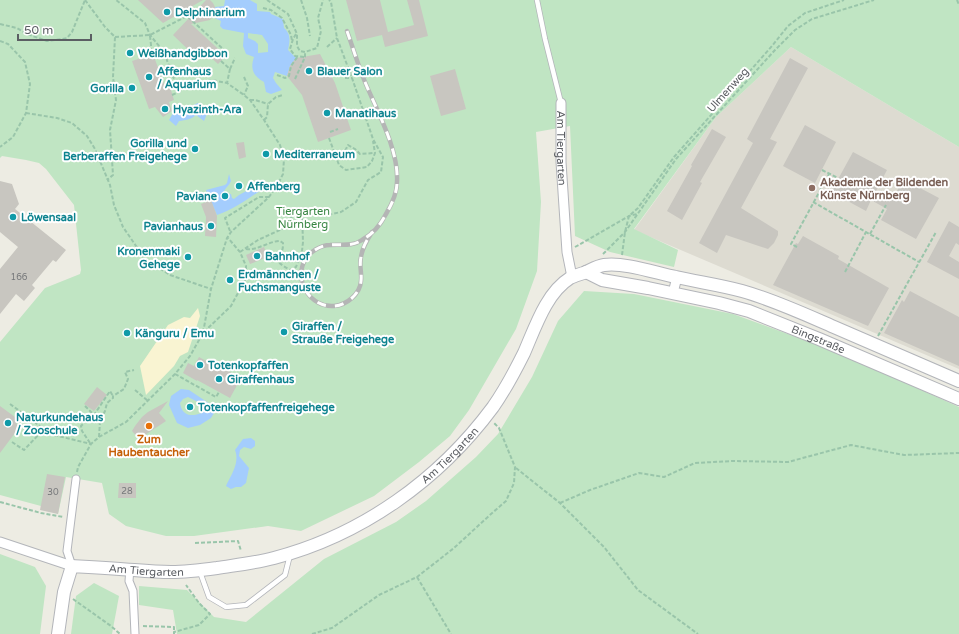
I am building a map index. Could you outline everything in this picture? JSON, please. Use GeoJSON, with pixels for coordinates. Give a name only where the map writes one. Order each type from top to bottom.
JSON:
{"type":"FeatureCollection","features":[{"type":"Feature","properties":{"kind":"street","name":"Am Tiergarten"},"geometry":{"type":"LineString","coordinates":[[72,566],[168,572],[200,570],[260,561],[290,553],[335,537],[371,518],[413,489],[442,464],[471,434],[501,395],[515,370],[546,305],[557,289],[572,277],[567,252],[561,162],[561,103]]}},
{"type":"Feature","properties":{"kind":"street","name":"Bingstraße"},"geometry":{"type":"LineString","coordinates":[[572,277],[602,265],[621,265],[742,291],[763,298],[959,380]]}},
{"type":"Feature","properties":{"kind":"street","name":"Bingstraße"},"geometry":{"type":"LineString","coordinates":[[586,272],[602,280],[673,293],[730,306],[762,316],[959,399]]}},
{"type":"Feature","properties":{"kind":"street"},"geometry":{"type":"LineString","coordinates":[[673,293],[677,277]]}},
{"type":"Feature","properties":{"kind":"street"},"geometry":{"type":"LineString","coordinates":[[58,634],[64,592],[72,566],[67,551],[76,479]]}},
{"type":"Feature","properties":{"kind":"street"},"geometry":{"type":"LineString","coordinates":[[0,542],[72,566]]}},
{"type":"Feature","properties":{"kind":"street"},"geometry":{"type":"LineString","coordinates":[[130,569],[129,581],[133,591],[135,634]]}},
{"type":"Feature","properties":{"kind":"lane","name":"Am Tiergarten"},"geometry":{"type":"LineString","coordinates":[[537,0],[561,103]]}},
{"type":"Feature","properties":{"kind":"lane"},"geometry":{"type":"LineString","coordinates":[[200,570],[209,597],[226,607],[246,605],[285,575],[290,553]]}},
{"type":"Feature","properties":{"kind":"path"},"geometry":{"type":"LineString","coordinates":[[0,24],[17,28],[27,34],[47,41],[68,38],[72,32],[85,0]]}},
{"type":"Feature","properties":{"kind":"path"},"geometry":{"type":"LineString","coordinates":[[85,0],[104,27],[115,37],[150,35],[187,16],[224,50]]}},
{"type":"Feature","properties":{"kind":"path"},"geometry":{"type":"LineString","coordinates":[[116,0],[145,23],[150,35],[151,54]]}},
{"type":"Feature","properties":{"kind":"path"},"geometry":{"type":"LineString","coordinates":[[267,0],[288,14],[297,34],[297,46],[300,51],[305,52],[317,48],[320,31],[318,18],[323,0]]}},
{"type":"Feature","properties":{"kind":"path"},"geometry":{"type":"LineString","coordinates":[[301,0],[307,18],[310,36]]}},
{"type":"Feature","properties":{"kind":"path"},"geometry":{"type":"LineString","coordinates":[[240,252],[258,240],[282,228],[294,214],[302,212],[327,215],[341,212],[356,202],[368,180],[381,172],[383,157],[373,139],[337,38],[329,0]]}},
{"type":"Feature","properties":{"kind":"path","name":"Ulmenweg"},"geometry":{"type":"LineString","coordinates":[[621,265],[625,232],[629,216],[638,208],[674,157],[788,26],[805,13],[844,0]]}},
{"type":"Feature","properties":{"kind":"path","name":"Ulmenweg"},"geometry":{"type":"LineString","coordinates":[[625,232],[676,158],[795,30],[812,19],[874,0]]}},
{"type":"Feature","properties":{"kind":"path"},"geometry":{"type":"LineString","coordinates":[[956,0],[959,5]]}},
{"type":"Feature","properties":{"kind":"path"},"geometry":{"type":"LineString","coordinates":[[270,10],[272,3]]}},
{"type":"Feature","properties":{"kind":"path"},"geometry":{"type":"LineString","coordinates":[[262,8],[270,10],[282,18],[291,35],[292,41]]}},
{"type":"Feature","properties":{"kind":"path"},"geometry":{"type":"LineString","coordinates":[[287,27],[292,23]]}},
{"type":"Feature","properties":{"kind":"path"},"geometry":{"type":"LineString","coordinates":[[297,34],[292,41],[290,49],[295,56],[305,57]]}},
{"type":"Feature","properties":{"kind":"path"},"geometry":{"type":"LineString","coordinates":[[150,35],[164,52],[173,77],[178,84],[188,88],[212,80],[227,83],[250,100],[280,145],[284,159],[283,174],[269,197],[231,232],[227,238],[211,289],[203,333]]}},
{"type":"Feature","properties":{"kind":"path"},"geometry":{"type":"LineString","coordinates":[[107,180],[112,174],[110,130],[116,100],[113,77],[115,37]]}},
{"type":"Feature","properties":{"kind":"path"},"geometry":{"type":"LineString","coordinates":[[327,47],[337,38]]}},
{"type":"Feature","properties":{"kind":"path"},"geometry":{"type":"LineString","coordinates":[[0,41],[8,44],[25,62],[30,84],[26,113],[13,137],[0,147]]}},
{"type":"Feature","properties":{"kind":"path"},"geometry":{"type":"LineString","coordinates":[[295,79],[305,57],[305,52]]}},
{"type":"Feature","properties":{"kind":"path"},"geometry":{"type":"LineString","coordinates":[[277,75],[285,78],[288,76],[291,66],[298,56]]}},
{"type":"Feature","properties":{"kind":"path"},"geometry":{"type":"LineString","coordinates":[[227,83],[230,69],[235,58]]}},
{"type":"Feature","properties":{"kind":"path"},"geometry":{"type":"LineString","coordinates":[[221,60],[230,69]]}},
{"type":"Feature","properties":{"kind":"path"},"geometry":{"type":"LineString","coordinates":[[244,77],[248,86],[244,95]]}},
{"type":"Feature","properties":{"kind":"path"},"geometry":{"type":"LineString","coordinates":[[345,78],[352,78]]}},
{"type":"Feature","properties":{"kind":"path"},"geometry":{"type":"LineString","coordinates":[[172,95],[179,92],[184,87]]}},
{"type":"Feature","properties":{"kind":"path"},"geometry":{"type":"LineString","coordinates":[[264,120],[267,117],[268,104],[276,97],[283,95]]}},
{"type":"Feature","properties":{"kind":"path"},"geometry":{"type":"LineString","coordinates":[[250,100],[268,104]]}},
{"type":"Feature","properties":{"kind":"path"},"geometry":{"type":"LineString","coordinates":[[26,113],[72,122],[87,136],[95,149],[110,185],[114,206],[122,227],[145,259],[170,275],[211,289]]}},
{"type":"Feature","properties":{"kind":"path"},"geometry":{"type":"LineString","coordinates":[[330,132],[338,129]]}},
{"type":"Feature","properties":{"kind":"path"},"geometry":{"type":"LineString","coordinates":[[329,138],[339,165],[346,170],[367,167],[372,162],[375,153],[373,139]]}},
{"type":"Feature","properties":{"kind":"path"},"geometry":{"type":"LineString","coordinates":[[336,158],[344,153],[348,145],[360,154],[375,153]]}},
{"type":"Feature","properties":{"kind":"path"},"geometry":{"type":"LineString","coordinates":[[822,170],[838,178]]}},
{"type":"Feature","properties":{"kind":"path"},"geometry":{"type":"LineString","coordinates":[[797,247],[791,244],[829,174]]}},
{"type":"Feature","properties":{"kind":"path"},"geometry":{"type":"LineString","coordinates":[[231,232],[225,218],[258,197],[269,197]]}},
{"type":"Feature","properties":{"kind":"path"},"geometry":{"type":"LineString","coordinates":[[813,202],[919,262]]}},
{"type":"Feature","properties":{"kind":"path"},"geometry":{"type":"LineString","coordinates":[[870,234],[886,205]]}},
{"type":"Feature","properties":{"kind":"path"},"geometry":{"type":"LineString","coordinates":[[245,249],[251,250],[275,241],[280,241],[283,243],[283,248],[278,262],[290,270],[296,268],[302,251],[303,242],[302,212]]}},
{"type":"Feature","properties":{"kind":"path"},"geometry":{"type":"LineString","coordinates":[[567,252],[629,216],[638,214]]}},
{"type":"Feature","properties":{"kind":"path"},"geometry":{"type":"LineString","coordinates":[[602,255],[625,232]]}},
{"type":"Feature","properties":{"kind":"path"},"geometry":{"type":"LineString","coordinates":[[845,272],[866,232]]}},
{"type":"Feature","properties":{"kind":"path"},"geometry":{"type":"LineString","coordinates":[[874,344],[936,232]]}},
{"type":"Feature","properties":{"kind":"path"},"geometry":{"type":"LineString","coordinates":[[76,479],[78,467],[91,444],[99,437],[126,422],[148,401],[175,374],[190,356],[203,333],[231,306],[246,278],[246,266],[240,252],[227,238]]}},
{"type":"Feature","properties":{"kind":"path"},"geometry":{"type":"LineString","coordinates":[[99,437],[100,422],[105,412],[107,403],[114,398],[113,396],[124,388],[128,379],[125,372],[134,370]]}},
{"type":"Feature","properties":{"kind":"path"},"geometry":{"type":"LineString","coordinates":[[175,374],[216,397],[219,392]]}},
{"type":"Feature","properties":{"kind":"path"},"geometry":{"type":"LineString","coordinates":[[135,390],[148,401]]}},
{"type":"Feature","properties":{"kind":"path"},"geometry":{"type":"LineString","coordinates":[[91,444],[82,431],[81,426],[94,415],[110,391],[113,396]]}},
{"type":"Feature","properties":{"kind":"path"},"geometry":{"type":"LineString","coordinates":[[10,404],[54,435],[91,444]]}},
{"type":"Feature","properties":{"kind":"path"},"geometry":{"type":"LineString","coordinates":[[85,406],[100,422]]}},
{"type":"Feature","properties":{"kind":"path"},"geometry":{"type":"LineString","coordinates":[[312,634],[332,628],[379,595],[417,576],[454,548],[506,501],[514,483],[515,467],[499,428],[486,416]]}},
{"type":"Feature","properties":{"kind":"path"},"geometry":{"type":"LineString","coordinates":[[12,442],[24,450],[44,429]]}},
{"type":"Feature","properties":{"kind":"path"},"geometry":{"type":"LineString","coordinates":[[560,503],[590,490],[639,473],[664,477],[695,463],[788,462],[851,445],[904,455],[959,453]]}},
{"type":"Feature","properties":{"kind":"path"},"geometry":{"type":"LineString","coordinates":[[515,467],[560,503],[604,547],[638,590],[698,634]]}},
{"type":"Feature","properties":{"kind":"path"},"geometry":{"type":"LineString","coordinates":[[0,502],[41,513],[70,518]]}},
{"type":"Feature","properties":{"kind":"path"},"geometry":{"type":"LineString","coordinates":[[195,543],[238,540],[241,551]]}},
{"type":"Feature","properties":{"kind":"path"},"geometry":{"type":"LineString","coordinates":[[417,576],[451,634]]}},
{"type":"Feature","properties":{"kind":"path"},"geometry":{"type":"LineString","coordinates":[[134,626],[174,626],[174,633],[198,625],[210,614],[200,604],[186,585]]}},
{"type":"Feature","properties":{"kind":"path"},"geometry":{"type":"LineString","coordinates":[[64,592],[120,634]]}},
{"type":"Feature","properties":{"kind":"shaded area","name":"Akademie der Bildenden Künste Nürnberg"},"geometry":{"type":"Polygon","coordinates":[[[791,47],[959,147],[959,369],[634,230],[716,117],[791,47]]]}},
{"type":"Feature","properties":{"kind":"green space","name":"Tiergarten Nürnberg"},"geometry":{"type":"Polygon","coordinates":[[[0,0],[959,0],[959,147],[791,47],[716,117],[634,229],[678,250],[674,267],[610,252],[575,236],[570,126],[536,132],[541,202],[537,271],[516,329],[469,410],[450,436],[374,496],[301,531],[268,526],[194,536],[166,536],[126,526],[109,514],[102,483],[66,477],[58,514],[41,506],[0,495],[0,342],[45,288],[80,274],[81,270],[74,205],[46,169],[39,163],[2,156],[0,158],[0,0]]]}},
{"type":"Feature","properties":{"kind":"green space"},"geometry":{"type":"Polygon","coordinates":[[[584,291],[634,294],[733,314],[837,352],[959,407],[959,634],[177,634],[173,610],[139,605],[139,586],[187,590],[214,617],[246,622],[324,559],[396,522],[426,501],[476,457],[498,434],[532,377],[558,321],[584,291]]]}},
{"type":"Feature","properties":{"kind":"green space"},"geometry":{"type":"Polygon","coordinates":[[[0,554],[35,567],[46,586],[40,634],[0,634],[0,554]]]}},
{"type":"Feature","properties":{"kind":"green space"},"geometry":{"type":"Polygon","coordinates":[[[94,583],[119,596],[112,634],[71,634],[76,596],[94,583]]]}},
{"type":"Feature","properties":{"kind":"sand"},"geometry":{"type":"Polygon","coordinates":[[[198,308],[200,316],[188,352],[180,356],[174,366],[146,395],[140,366],[168,325],[184,317],[190,318],[198,308]]]}},
{"type":"Feature","properties":{"kind":"water"},"geometry":{"type":"Polygon","coordinates":[[[225,0],[250,0],[257,4],[257,11],[270,12],[271,14],[283,19],[284,28],[288,33],[289,38],[288,50],[296,58],[290,66],[287,76],[275,72],[273,78],[282,90],[271,94],[266,92],[264,82],[253,72],[252,65],[254,57],[246,54],[243,46],[244,33],[223,29],[220,26],[221,21],[213,17],[215,14],[222,18],[226,17],[224,9],[216,10],[215,7],[224,6],[225,0]],[[248,33],[248,38],[258,44],[258,53],[268,52],[268,44],[262,35],[248,33]]]}},
{"type":"Feature","properties":{"kind":"water"},"geometry":{"type":"Polygon","coordinates":[[[198,103],[204,108],[207,114],[204,121],[196,115],[190,119],[179,121],[176,126],[169,120],[173,113],[182,110],[186,112],[188,111],[189,107],[198,103]]]}},
{"type":"Feature","properties":{"kind":"water"},"geometry":{"type":"Polygon","coordinates":[[[229,174],[231,181],[224,192],[225,194],[231,194],[232,198],[234,199],[250,189],[254,181],[260,191],[234,208],[217,215],[206,190],[225,185],[229,174]]]}},
{"type":"Feature","properties":{"kind":"water"},"geometry":{"type":"Polygon","coordinates":[[[181,389],[189,390],[217,408],[211,418],[200,425],[188,428],[177,423],[169,405],[171,396],[181,389]],[[188,397],[183,399],[180,403],[185,413],[194,415],[202,413],[203,408],[198,402],[188,397]]]}},
{"type":"Feature","properties":{"kind":"water"},"geometry":{"type":"Polygon","coordinates":[[[251,438],[255,441],[255,446],[251,449],[244,447],[240,450],[239,456],[249,468],[246,483],[241,487],[231,489],[226,486],[236,464],[235,450],[243,439],[251,438]]]}},
{"type":"Feature","properties":{"kind":"building","name":"Delphinarium"},"geometry":{"type":"Polygon","coordinates":[[[138,0],[203,0],[163,23],[138,0]]]}},
{"type":"Feature","properties":{"kind":"building"},"geometry":{"type":"Polygon","coordinates":[[[206,0],[210,0],[213,3],[215,7],[215,14],[210,20],[191,24],[226,56],[218,64],[205,52],[198,59],[173,35],[206,0]]]}},
{"type":"Feature","properties":{"kind":"building"},"geometry":{"type":"Polygon","coordinates":[[[346,0],[380,0],[388,32],[414,25],[407,0],[419,0],[428,36],[385,47],[382,35],[357,41],[346,0]]]}},
{"type":"Feature","properties":{"kind":"building","name":"Affenhaus / Aquarium"},"geometry":{"type":"Polygon","coordinates":[[[153,54],[166,89],[170,87],[174,100],[169,102],[172,111],[163,117],[155,107],[149,109],[132,61],[153,54]]]}},
{"type":"Feature","properties":{"kind":"building"},"geometry":{"type":"Polygon","coordinates":[[[320,54],[335,83],[351,130],[318,142],[302,95],[287,76],[290,66],[296,58],[320,54]]]}},
{"type":"Feature","properties":{"kind":"building"},"geometry":{"type":"Polygon","coordinates":[[[790,58],[808,68],[770,139],[777,142],[741,208],[778,231],[778,235],[774,243],[768,249],[726,235],[717,253],[699,243],[753,143],[747,139],[790,58]]]}},
{"type":"Feature","properties":{"kind":"building"},"geometry":{"type":"Polygon","coordinates":[[[455,69],[466,109],[441,116],[430,76],[455,69]]]}},
{"type":"Feature","properties":{"kind":"building"},"geometry":{"type":"Polygon","coordinates":[[[805,125],[836,142],[815,183],[783,166],[805,125]]]}},
{"type":"Feature","properties":{"kind":"building"},"geometry":{"type":"Polygon","coordinates":[[[712,129],[726,137],[700,182],[702,183],[682,220],[667,211],[712,129]]]}},
{"type":"Feature","properties":{"kind":"building"},"geometry":{"type":"Polygon","coordinates":[[[244,142],[246,157],[239,159],[236,143],[244,142]]]}},
{"type":"Feature","properties":{"kind":"building"},"geometry":{"type":"Polygon","coordinates":[[[853,152],[887,170],[876,191],[893,199],[903,179],[939,198],[916,239],[881,220],[887,209],[871,200],[866,211],[831,192],[853,152]]]}},
{"type":"Feature","properties":{"kind":"building"},"geometry":{"type":"Polygon","coordinates":[[[0,181],[12,184],[19,204],[15,209],[66,250],[56,262],[53,260],[32,285],[35,288],[24,301],[16,294],[0,314],[0,269],[18,247],[0,232],[0,181]]]}},
{"type":"Feature","properties":{"kind":"building","name":"Pavianhaus"},"geometry":{"type":"Polygon","coordinates":[[[211,200],[217,216],[216,237],[205,236],[206,217],[201,204],[211,200]]]}},
{"type":"Feature","properties":{"kind":"building"},"geometry":{"type":"Polygon","coordinates":[[[949,221],[959,227],[959,245],[956,243],[949,256],[959,262],[959,279],[927,262],[949,221]]]}},
{"type":"Feature","properties":{"kind":"building"},"geometry":{"type":"Polygon","coordinates":[[[803,236],[839,256],[838,259],[889,288],[868,326],[773,285],[796,243],[798,244],[803,236]]]}},
{"type":"Feature","properties":{"kind":"building","name":"Bahnhof"},"geometry":{"type":"Polygon","coordinates":[[[264,247],[268,257],[250,264],[246,255],[264,247]]]}},
{"type":"Feature","properties":{"kind":"building"},"geometry":{"type":"Polygon","coordinates":[[[910,291],[959,317],[959,366],[884,333],[902,300],[904,302],[910,291]]]}},
{"type":"Feature","properties":{"kind":"building","name":"Giraffenhaus"},"geometry":{"type":"Polygon","coordinates":[[[199,357],[208,362],[209,360],[241,378],[230,398],[183,373],[188,363],[194,366],[199,357]]]}},
{"type":"Feature","properties":{"kind":"building"},"geometry":{"type":"Polygon","coordinates":[[[97,387],[107,395],[94,411],[84,404],[97,387]]]}},
{"type":"Feature","properties":{"kind":"building"},"geometry":{"type":"Polygon","coordinates":[[[168,401],[159,413],[166,421],[139,439],[132,431],[135,426],[148,412],[168,401]]]}},
{"type":"Feature","properties":{"kind":"building","name":"Naturkundehaus / Zooschule"},"geometry":{"type":"Polygon","coordinates":[[[0,406],[15,417],[18,429],[0,453],[0,406]]]}},
{"type":"Feature","properties":{"kind":"building"},"geometry":{"type":"Polygon","coordinates":[[[47,474],[65,477],[58,514],[40,510],[47,474]]]}},
{"type":"Feature","properties":{"kind":"building"},"geometry":{"type":"Polygon","coordinates":[[[119,483],[136,483],[136,498],[118,498],[119,483]]]}},
{"type":"Feature","properties":{"kind":"railway"},"geometry":{"type":"LineString","coordinates":[[347,31],[362,76],[391,144],[397,170],[397,186],[394,198],[384,218],[370,235],[354,244],[323,246],[312,252],[307,257],[302,268],[301,276],[306,292],[318,303],[334,306],[344,304],[352,298],[360,286],[360,263],[365,244],[368,238],[370,235],[372,232]]}},
{"type":"Feature","properties":{"kind":"place","name":"Delphinarium"},"geometry":{"type":"Point","coordinates":[167,12]}},
{"type":"Feature","properties":{"kind":"place","name":"Weißhandgibbon"},"geometry":{"type":"Point","coordinates":[130,53]}},
{"type":"Feature","properties":{"kind":"place","name":"Blauer Salon"},"geometry":{"type":"Point","coordinates":[309,71]}},
{"type":"Feature","properties":{"kind":"place","name":"Affenhaus / Aquarium"},"geometry":{"type":"Point","coordinates":[149,77]}},
{"type":"Feature","properties":{"kind":"place","name":"Gorilla"},"geometry":{"type":"Point","coordinates":[132,88]}},
{"type":"Feature","properties":{"kind":"place","name":"Hyazinth-Ara"},"geometry":{"type":"Point","coordinates":[165,109]}},
{"type":"Feature","properties":{"kind":"place","name":"Manatihaus"},"geometry":{"type":"Point","coordinates":[327,113]}},
{"type":"Feature","properties":{"kind":"place","name":"Gorilla und Berberaffen Freigehege"},"geometry":{"type":"Point","coordinates":[195,149]}},
{"type":"Feature","properties":{"kind":"place","name":"Mediterraneum"},"geometry":{"type":"Point","coordinates":[266,154]}},
{"type":"Feature","properties":{"kind":"place","name":"Affenberg"},"geometry":{"type":"Point","coordinates":[239,186]}},
{"type":"Feature","properties":{"kind":"place","name":"Akademie der Bildenden Künste Nürnberg"},"geometry":{"type":"Point","coordinates":[812,188]}},
{"type":"Feature","properties":{"kind":"place","name":"Paviane"},"geometry":{"type":"Point","coordinates":[225,196]}},
{"type":"Feature","properties":{"kind":"place","name":"Löwensaal"},"geometry":{"type":"Point","coordinates":[13,217]}},
{"type":"Feature","properties":{"kind":"place","name":"Pavianhaus"},"geometry":{"type":"Point","coordinates":[211,226]}},
{"type":"Feature","properties":{"kind":"place","name":"Bahnhof"},"geometry":{"type":"Point","coordinates":[257,256]}},
{"type":"Feature","properties":{"kind":"place","name":"Kronenmaki Gehege"},"geometry":{"type":"Point","coordinates":[188,257]}},
{"type":"Feature","properties":{"kind":"place","name":"Erdmännchen / Fuchsmanguste"},"geometry":{"type":"Point","coordinates":[230,280]}},
{"type":"Feature","properties":{"kind":"place","name":"Giraffen / Strauße Freigehege"},"geometry":{"type":"Point","coordinates":[284,332]}},
{"type":"Feature","properties":{"kind":"place","name":"Känguru / Emu"},"geometry":{"type":"Point","coordinates":[127,333]}},
{"type":"Feature","properties":{"kind":"place","name":"Totenkopfaffen"},"geometry":{"type":"Point","coordinates":[200,365]}},
{"type":"Feature","properties":{"kind":"place","name":"Giraffenhaus"},"geometry":{"type":"Point","coordinates":[219,379]}},
{"type":"Feature","properties":{"kind":"place","name":"Totenkopfaffenfreigehege"},"geometry":{"type":"Point","coordinates":[190,407]}},
{"type":"Feature","properties":{"kind":"place","name":"Naturkundehaus / Zooschule"},"geometry":{"type":"Point","coordinates":[8,423]}},
{"type":"Feature","properties":{"kind":"place","name":"Zum Haubentaucher"},"geometry":{"type":"Point","coordinates":[149,426]}}]}
